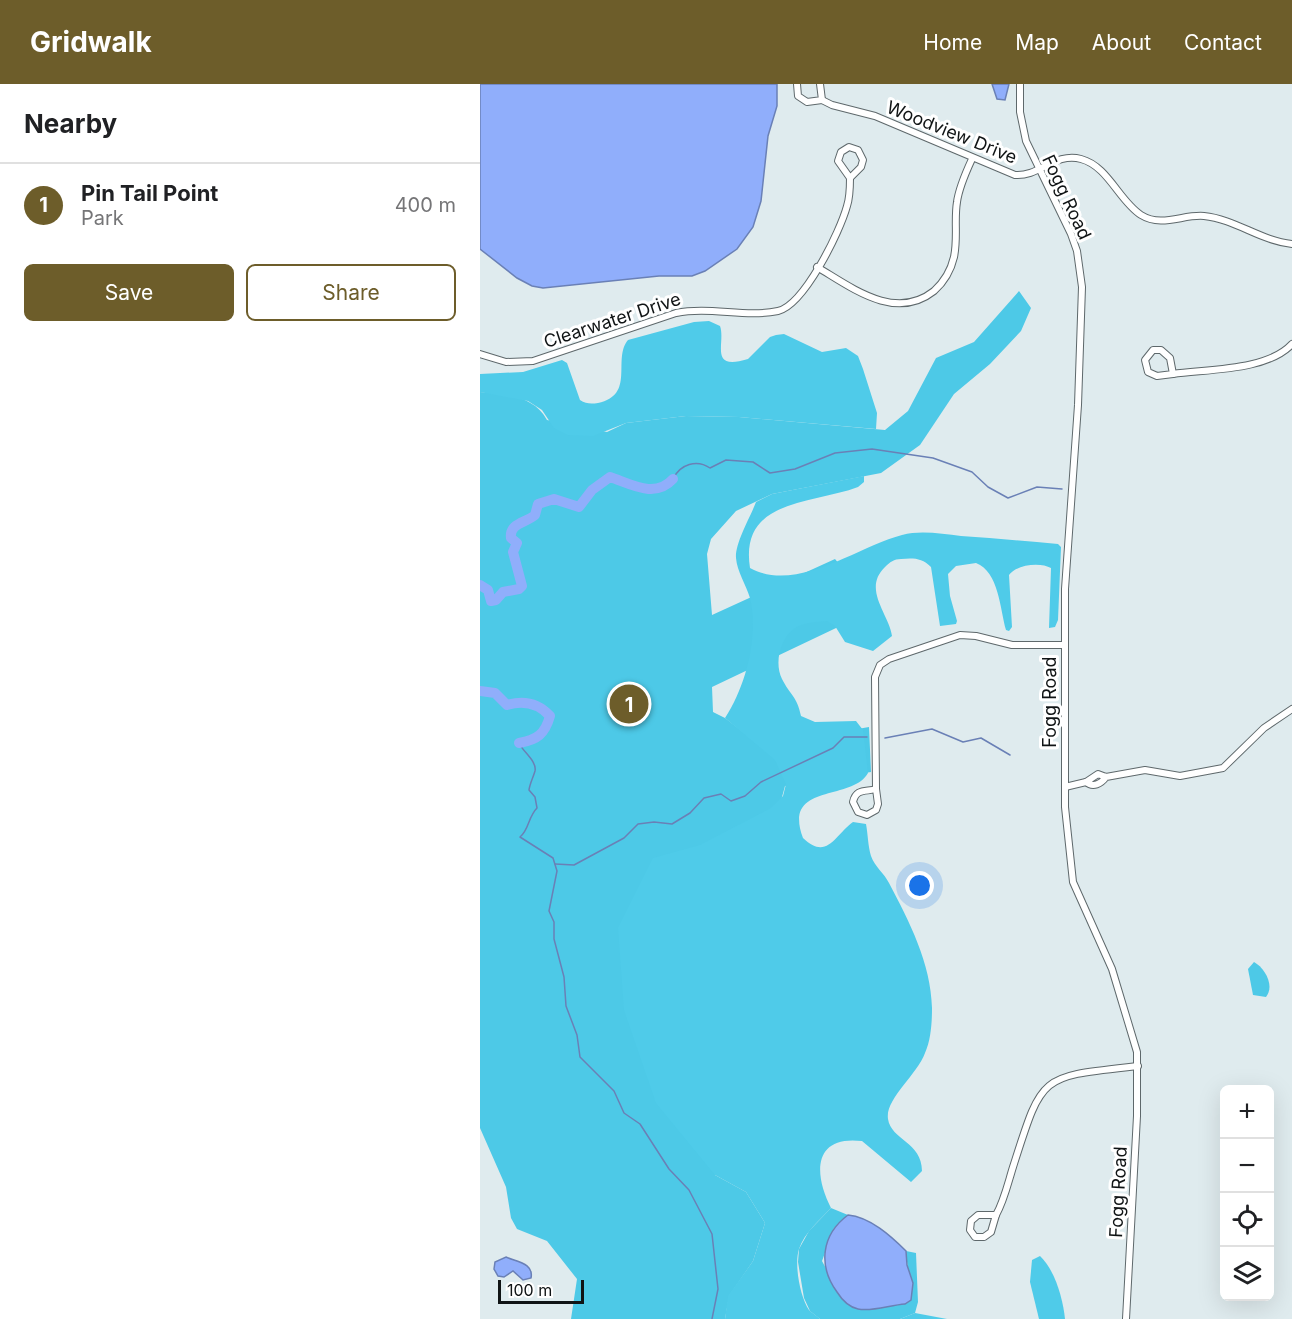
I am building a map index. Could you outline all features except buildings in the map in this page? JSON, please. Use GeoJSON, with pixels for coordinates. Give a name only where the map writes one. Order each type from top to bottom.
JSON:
{"type":"FeatureCollection","features":[{"type":"Feature","properties":{"kind":"street","name":"Woodview Drive"},"geometry":{"type":"LineString","coordinates":[[797,84],[796,92],[801,99],[807,102],[822,100],[828,104],[875,116],[972,159],[1018,176],[1059,159],[1083,159],[1095,166],[1136,211],[1147,218],[1167,221],[1206,216],[1270,240],[1292,244]]}},
{"type":"Feature","properties":{"kind":"street"},"geometry":{"type":"LineString","coordinates":[[820,84],[822,100]]}},
{"type":"Feature","properties":{"kind":"street","name":"Fogg Road"},"geometry":{"type":"LineString","coordinates":[[1020,84],[1023,130],[1037,168],[1071,234],[1078,258],[1082,287],[1082,334],[1066,563],[1065,787],[1072,875],[1125,1005],[1135,1039],[1138,1066],[1126,1319]]}},
{"type":"Feature","properties":{"kind":"street","name":"Clearwater Drive"},"geometry":{"type":"LineString","coordinates":[[480,354],[500,361],[526,362],[681,312],[781,310],[795,302],[817,267],[844,215],[850,178],[861,167],[863,160],[860,151],[852,147],[841,152],[838,161],[850,178]]}},
{"type":"Feature","properties":{"kind":"street"},"geometry":{"type":"LineString","coordinates":[[817,267],[866,296],[886,303],[912,302],[932,292],[944,281],[952,265],[957,200],[972,159]]}},
{"type":"Feature","properties":{"kind":"street"},"geometry":{"type":"LineString","coordinates":[[1173,374],[1171,361],[1165,352],[1157,349],[1148,355],[1145,366],[1149,373],[1157,376],[1173,374],[1263,362],[1280,355],[1292,344]]}},
{"type":"Feature","properties":{"kind":"street"},"geometry":{"type":"LineString","coordinates":[[876,789],[863,790],[856,794],[853,802],[858,812],[867,815],[876,810],[878,804],[874,683],[876,672],[883,662],[904,652],[965,635],[1012,645],[1064,645]]}},
{"type":"Feature","properties":{"kind":"street"},"geometry":{"type":"LineString","coordinates":[[1065,787],[1086,782],[1092,776],[1106,777],[1145,770],[1184,776],[1222,768],[1264,728],[1292,709]]}},
{"type":"Feature","properties":{"kind":"street"},"geometry":{"type":"LineString","coordinates":[[996,1215],[974,1217],[969,1225],[972,1234],[980,1238],[988,1235],[996,1215],[1030,1110],[1045,1088],[1057,1079],[1070,1075],[1138,1066]]}},
{"type":"Feature","properties":{"kind":"shaded area"},"geometry":{"type":"Polygon","coordinates":[[[480,84],[777,84],[777,106],[768,136],[761,201],[753,227],[737,249],[705,271],[692,276],[659,276],[543,288],[532,286],[517,278],[480,249],[480,84]]]}},
{"type":"Feature","properties":{"kind":"shaded area"},"geometry":{"type":"Polygon","coordinates":[[[992,84],[1009,84],[1005,100],[997,99],[992,84]]]}},
{"type":"Feature","properties":{"kind":"shaded area"},"geometry":{"type":"Polygon","coordinates":[[[1019,291],[1031,308],[1021,331],[990,364],[954,394],[920,445],[881,473],[772,494],[736,511],[711,539],[707,554],[712,615],[835,559],[876,609],[712,687],[713,712],[725,718],[761,746],[869,727],[871,772],[785,786],[782,797],[715,1175],[746,1192],[765,1223],[753,1261],[729,1296],[725,1319],[571,1319],[577,1279],[547,1241],[517,1229],[511,1218],[506,1187],[480,1128],[480,392],[527,401],[535,406],[547,420],[607,432],[626,423],[686,416],[739,417],[885,430],[908,411],[936,358],[974,342],[1019,291]]]}},
{"type":"Feature","properties":{"kind":"shaded area"},"geometry":{"type":"Polygon","coordinates":[[[709,321],[720,326],[721,353],[728,361],[748,359],[770,337],[784,334],[822,352],[846,348],[858,356],[863,369],[877,413],[876,429],[739,417],[686,416],[626,423],[593,436],[568,435],[554,428],[542,410],[528,401],[480,392],[480,374],[523,372],[562,360],[567,363],[580,400],[598,403],[610,399],[620,385],[622,357],[628,340],[694,322],[709,321]]]}},
{"type":"Feature","properties":{"kind":"shaded area"},"geometry":{"type":"Polygon","coordinates":[[[864,476],[864,482],[858,487],[783,508],[768,516],[756,528],[750,545],[750,568],[768,574],[787,575],[807,572],[885,541],[917,533],[1058,544],[1061,547],[1058,620],[1055,627],[1049,628],[1051,568],[1029,565],[1018,568],[1009,575],[1012,627],[1009,631],[1006,630],[1000,602],[990,574],[976,563],[956,566],[948,574],[950,596],[957,621],[956,624],[940,626],[931,567],[918,559],[899,559],[885,567],[876,584],[876,593],[892,636],[873,651],[845,642],[835,626],[827,621],[795,628],[782,644],[779,658],[780,673],[801,716],[815,722],[856,721],[863,730],[868,773],[860,782],[848,788],[810,800],[802,808],[799,820],[803,838],[818,847],[830,844],[853,822],[866,824],[871,856],[897,897],[918,943],[931,991],[929,1042],[921,1061],[891,1103],[888,1119],[890,1126],[917,1154],[921,1161],[922,1171],[911,1182],[862,1141],[834,1144],[821,1160],[820,1171],[825,1195],[831,1208],[805,1238],[798,1255],[799,1280],[803,1297],[809,1310],[820,1319],[725,1319],[728,1296],[753,1261],[765,1223],[746,1192],[715,1175],[656,1103],[624,1010],[618,928],[653,858],[700,845],[771,808],[783,796],[786,784],[775,760],[725,718],[745,676],[752,644],[750,598],[738,568],[736,552],[756,502],[772,494],[864,476]]]}},
{"type":"Feature","properties":{"kind":"shaded area"},"geometry":{"type":"Polygon","coordinates":[[[1254,962],[1262,968],[1268,978],[1269,993],[1266,997],[1253,995],[1248,969],[1254,962]]]}},
{"type":"Feature","properties":{"kind":"shaded area"},"geometry":{"type":"Polygon","coordinates":[[[831,1208],[848,1215],[834,1228],[822,1261],[845,1301],[859,1308],[905,1304],[910,1289],[906,1251],[916,1253],[918,1302],[915,1313],[900,1319],[820,1319],[810,1311],[804,1298],[798,1262],[799,1249],[809,1231],[831,1208]]]}},
{"type":"Feature","properties":{"kind":"shaded area"},"geometry":{"type":"Polygon","coordinates":[[[848,1215],[872,1223],[906,1251],[907,1265],[913,1283],[911,1300],[905,1304],[863,1310],[852,1307],[839,1295],[827,1272],[825,1251],[832,1232],[848,1215]]]}},
{"type":"Feature","properties":{"kind":"shaded area"},"geometry":{"type":"Polygon","coordinates":[[[1040,1256],[1050,1269],[1057,1285],[1065,1319],[1039,1319],[1030,1282],[1032,1260],[1040,1256]]]}},
{"type":"Feature","properties":{"kind":"shaded area"},"geometry":{"type":"Polygon","coordinates":[[[506,1257],[527,1266],[530,1269],[531,1278],[523,1280],[513,1271],[504,1277],[498,1276],[494,1269],[495,1262],[506,1257]]]}},
{"type":"Feature","properties":{"kind":"shaded area"},"geometry":{"type":"Polygon","coordinates":[[[915,1313],[947,1319],[900,1319],[915,1313]]]}},
{"type":"Feature","properties":{"kind":"waterway"},"geometry":{"type":"LineString","coordinates":[[673,479],[689,464],[700,464],[710,468],[726,460],[753,462],[770,473],[795,469],[835,453],[872,449],[933,458],[972,472],[988,487],[1008,498],[1037,487],[1062,489]]}},
{"type":"Feature","properties":{"kind":"waterway"},"geometry":{"type":"LineString","coordinates":[[480,585],[488,590],[491,601],[496,600],[503,592],[519,589],[522,586],[513,552],[517,543],[511,538],[511,533],[515,526],[535,515],[538,504],[554,499],[579,507],[592,490],[610,477],[634,486],[651,489],[666,485],[673,479]]}},
{"type":"Feature","properties":{"kind":"waterway"},"geometry":{"type":"LineString","coordinates":[[480,691],[495,693],[507,705],[519,703],[536,705],[550,716],[543,732],[531,740],[519,743]]}},
{"type":"Feature","properties":{"kind":"waterway"},"geometry":{"type":"LineString","coordinates":[[885,738],[932,729],[963,742],[981,738],[1010,755]]}},
{"type":"Feature","properties":{"kind":"waterway"},"geometry":{"type":"LineString","coordinates":[[555,864],[574,865],[624,838],[638,824],[654,822],[672,824],[690,813],[704,798],[721,794],[731,801],[745,796],[761,782],[833,748],[844,737],[867,737]]}},
{"type":"Feature","properties":{"kind":"waterway"},"geometry":{"type":"LineString","coordinates":[[519,743],[535,767],[529,790],[535,797],[537,808],[520,837],[553,858],[557,871],[549,911],[554,922],[554,939],[564,977],[566,1006],[577,1035],[580,1057],[614,1091],[624,1113],[640,1124],[669,1169],[689,1190],[712,1234],[718,1289],[712,1319]]}},
{"type":"Feature","properties":{"kind":"place","name":"Pin Tail Point"},"geometry":{"type":"Point","coordinates":[629,704]}}]}
